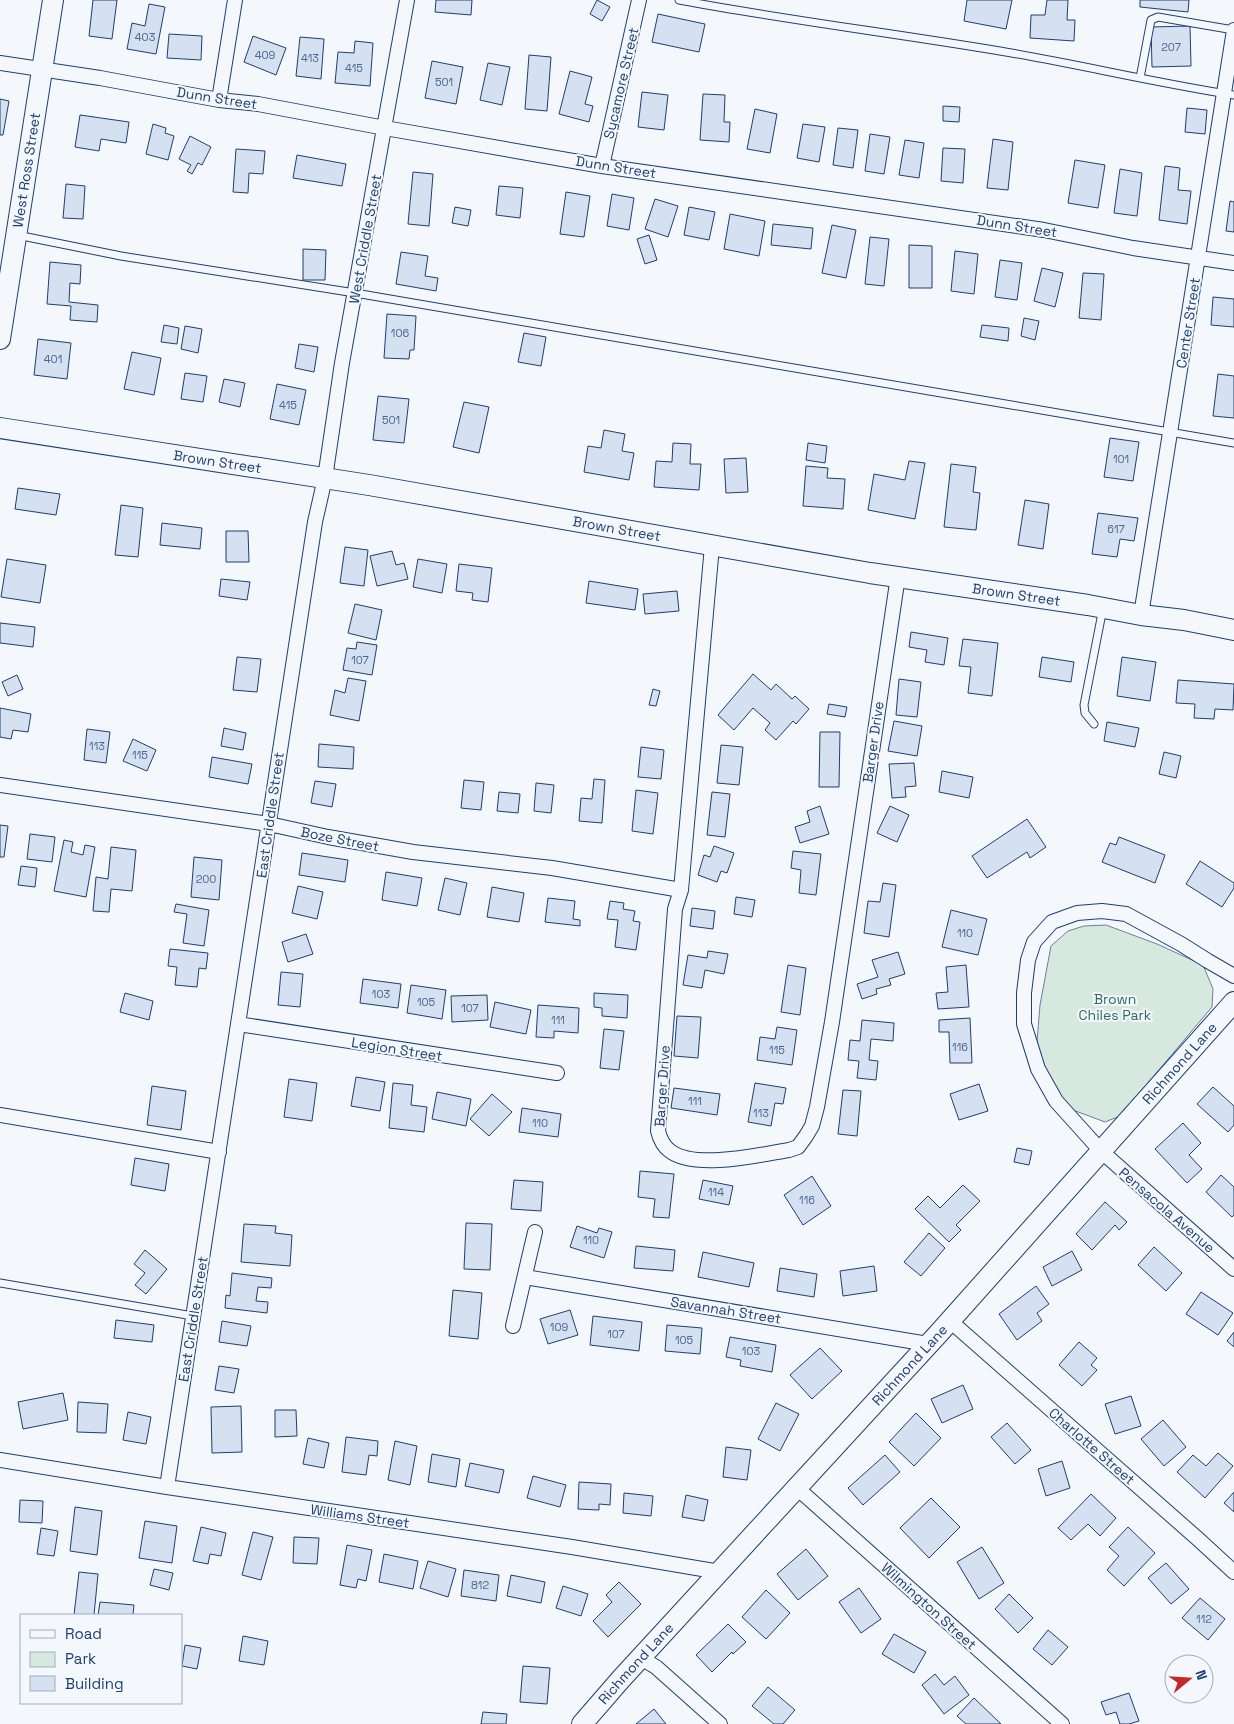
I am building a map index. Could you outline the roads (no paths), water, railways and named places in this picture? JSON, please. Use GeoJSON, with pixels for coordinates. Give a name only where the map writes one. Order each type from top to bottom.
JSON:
{"type":"FeatureCollection","features":[{"type":"Feature","properties":{"kind":"street","name":"West Ross Street"},"geometry":{"type":"LineString","coordinates":[[0,339],[53,0]]}},
{"type":"Feature","properties":{"kind":"street"},"geometry":{"type":"LineString","coordinates":[[218,100],[235,0]]}},
{"type":"Feature","properties":{"kind":"street","name":"West Criddle Street"},"geometry":{"type":"LineString","coordinates":[[325,478],[342,363],[407,0]]}},
{"type":"Feature","properties":{"kind":"street","name":"Sycamore Street"},"geometry":{"type":"LineString","coordinates":[[602,166],[639,0]]}},
{"type":"Feature","properties":{"kind":"street","name":"Center Street"},"geometry":{"type":"LineString","coordinates":[[1141,615],[1199,258],[1229,94],[1234,30]]}},
{"type":"Feature","properties":{"kind":"street","name":"Dunn Street"},"geometry":{"type":"LineString","coordinates":[[0,63],[218,100],[258,104],[602,166],[1044,230],[1133,248],[1234,263]]}},
{"type":"Feature","properties":{"kind":"street","name":"Brown Street"},"geometry":{"type":"LineString","coordinates":[[0,428],[325,478],[712,546],[1141,615],[1184,620],[1234,630]]}},
{"type":"Feature","properties":{"kind":"street","name":"East Criddle Street"},"geometry":{"type":"LineString","coordinates":[[167,1487],[275,777],[315,522],[325,478]]}},
{"type":"Feature","properties":{"kind":"street","name":"Barger Drive"},"geometry":{"type":"LineString","coordinates":[[712,546],[681,890],[675,909],[658,1131],[662,1142],[669,1151],[681,1157],[714,1161],[798,1147],[806,1136],[817,1107],[832,1022],[898,576]]}},
{"type":"Feature","properties":{"kind":"street","name":"Boze Street"},"geometry":{"type":"LineString","coordinates":[[0,785],[269,824],[412,852],[552,868],[681,890]]}},
{"type":"Feature","properties":{"kind":"street","name":"Pensacola Avenue"},"geometry":{"type":"LineString","coordinates":[[1234,976],[1126,914],[1102,911],[1077,913],[1052,922],[1034,942],[1028,960],[1024,993],[1024,1024],[1027,1039],[1038,1069],[1056,1101],[1101,1151],[1234,1268]]}},
{"type":"Feature","properties":{"kind":"street","name":"Richmond Lane"},"geometry":{"type":"LineString","coordinates":[[582,1724],[928,1344],[1234,1002]]}},
{"type":"Feature","properties":{"kind":"street","name":"Legion Street"},"geometry":{"type":"LineString","coordinates":[[238,1024],[557,1073]]}},
{"type":"Feature","properties":{"kind":"street"},"geometry":{"type":"LineString","coordinates":[[0,1115],[218,1152]]}},
{"type":"Feature","properties":{"kind":"street"},"geometry":{"type":"LineString","coordinates":[[513,1326],[535,1232]]}},
{"type":"Feature","properties":{"kind":"street","name":"Savannah Street"},"geometry":{"type":"LineString","coordinates":[[525,1277],[928,1344]]}},
{"type":"Feature","properties":{"kind":"street","name":"Charlotte Street"},"geometry":{"type":"LineString","coordinates":[[949,1320],[1234,1572]]}},
{"type":"Feature","properties":{"kind":"street","name":"Williams Street"},"geometry":{"type":"LineString","coordinates":[[0,1460],[167,1487],[572,1547],[720,1572]]}},
{"type":"Feature","properties":{"kind":"street","name":"Wilmington Street"},"geometry":{"type":"LineString","coordinates":[[797,1488],[1062,1724]]}},
{"type":"Feature","properties":{"kind":"street"},"geometry":{"type":"LineString","coordinates":[[642,1658],[656,1667],[720,1724]]}},
{"type":"Feature","properties":{"kind":"lane"},"geometry":{"type":"LineString","coordinates":[[679,0],[1002,52],[1229,94]]}},
{"type":"Feature","properties":{"kind":"lane"},"geometry":{"type":"LineString","coordinates":[[1140,78],[1151,20],[1158,17],[1234,30]]}},
{"type":"Feature","properties":{"kind":"lane"},"geometry":{"type":"LineString","coordinates":[[16,235],[121,256],[355,293],[1234,443]]}},
{"type":"Feature","properties":{"kind":"lane"},"geometry":{"type":"LineString","coordinates":[[1094,724],[1085,713],[1084,705],[1103,608]]}},
{"type":"Feature","properties":{"kind":"lane"},"geometry":{"type":"LineString","coordinates":[[0,1283],[193,1316]]}},
{"type":"Feature","properties":{"kind":"park label","name":"Brown Chiles Park"},"geometry":{"type":"Point","coordinates":[1115,1008]}}]}
